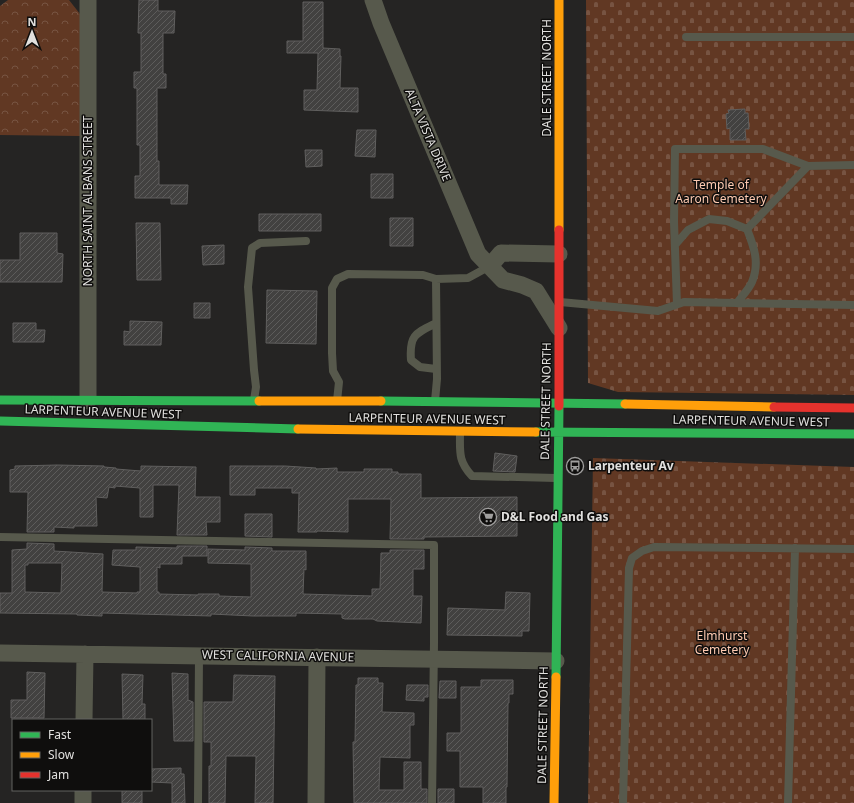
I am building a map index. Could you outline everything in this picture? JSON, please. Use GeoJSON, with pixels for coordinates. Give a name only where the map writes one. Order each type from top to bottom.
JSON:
{"type":"FeatureCollection","features":[{"type":"Feature","properties":{"kind":"main road","name":"DALE STREET NORTH"},"geometry":{"type":"LineString","coordinates":[[554,803],[559,404],[559,0]]}},
{"type":"Feature","properties":{"kind":"main road","name":"LARPENTEUR AVENUE WEST"},"geometry":{"type":"LineString","coordinates":[[0,400],[253,402],[337,401],[854,408]]}},
{"type":"Feature","properties":{"kind":"main road","name":"LARPENTEUR AVENUE WEST"},"geometry":{"type":"LineString","coordinates":[[0,421],[276,429],[558,433],[854,434]]}},
{"type":"Feature","properties":{"kind":"street","name":"NORTH SAINT ALBANS STREET"},"geometry":{"type":"LineString","coordinates":[[88,0],[88,401]]}},
{"type":"Feature","properties":{"kind":"street","name":"ALTA VISTA DRIVE"},"geometry":{"type":"LineString","coordinates":[[373,0],[381,23],[478,254],[503,280],[522,285],[536,291],[559,328]]}},
{"type":"Feature","properties":{"kind":"street"},"geometry":{"type":"LineString","coordinates":[[490,266],[501,253],[559,254]]}},
{"type":"Feature","properties":{"kind":"street","name":"WEST CALIFORNIA AVENUE"},"geometry":{"type":"LineString","coordinates":[[0,653],[433,658],[556,661]]}},
{"type":"Feature","properties":{"kind":"street"},"geometry":{"type":"LineString","coordinates":[[84,719],[85,654]]}},
{"type":"Feature","properties":{"kind":"street"},"geometry":{"type":"LineString","coordinates":[[316,803],[317,657]]}},
{"type":"Feature","properties":{"kind":"street"},"geometry":{"type":"LineString","coordinates":[[83,803],[84,791]]}},
{"type":"Feature","properties":{"kind":"lane"},"geometry":{"type":"LineString","coordinates":[[686,37],[854,37]]}},
{"type":"Feature","properties":{"kind":"lane"},"geometry":{"type":"LineString","coordinates":[[677,304],[674,245],[676,149],[763,150],[808,166],[854,165]]}},
{"type":"Feature","properties":{"kind":"lane"},"geometry":{"type":"LineString","coordinates":[[747,229],[808,166]]}},
{"type":"Feature","properties":{"kind":"lane"},"geometry":{"type":"LineString","coordinates":[[674,245],[688,230],[709,219],[726,222],[747,229],[753,243],[757,262],[752,283],[737,303]]}},
{"type":"Feature","properties":{"kind":"lane"},"geometry":{"type":"LineString","coordinates":[[253,402],[256,387],[248,287],[252,248],[260,243],[306,241]]}},
{"type":"Feature","properties":{"kind":"lane"},"geometry":{"type":"LineString","coordinates":[[337,401],[339,382],[334,371],[332,353],[332,288],[337,279],[348,274],[423,275],[436,279],[468,278],[490,266]]}},
{"type":"Feature","properties":{"kind":"lane"},"geometry":{"type":"LineString","coordinates":[[435,402],[437,379],[436,279]]}},
{"type":"Feature","properties":{"kind":"lane"},"geometry":{"type":"LineString","coordinates":[[559,302],[658,311],[684,302],[854,305]]}},
{"type":"Feature","properties":{"kind":"lane"},"geometry":{"type":"LineString","coordinates":[[436,323],[419,331],[412,340],[410,348],[411,360],[420,367],[436,369]]}},
{"type":"Feature","properties":{"kind":"lane"},"geometry":{"type":"LineString","coordinates":[[460,431],[461,458],[464,468],[472,476],[557,478]]}},
{"type":"Feature","properties":{"kind":"lane"},"geometry":{"type":"LineString","coordinates":[[0,537],[434,545],[432,803]]}},
{"type":"Feature","properties":{"kind":"lane"},"geometry":{"type":"LineString","coordinates":[[623,803],[629,568],[632,558],[642,551],[654,547],[854,549]]}},
{"type":"Feature","properties":{"kind":"lane"},"geometry":{"type":"LineString","coordinates":[[788,803],[795,548]]}},
{"type":"Feature","properties":{"kind":"lane"},"geometry":{"type":"LineString","coordinates":[[198,803],[199,655]]}},
{"type":"Feature","properties":{"kind":"green space"},"geometry":{"type":"Polygon","coordinates":[[[8,0],[69,0],[80,14],[80,136],[0,135],[0,6],[8,0]]]}},
{"type":"Feature","properties":{"kind":"green space","name":"Temple of Aaron Cemetery"},"geometry":{"type":"Polygon","coordinates":[[[586,0],[854,0],[854,395],[618,392],[588,383],[586,0]]]}},
{"type":"Feature","properties":{"kind":"green space","name":"Elmhurst Cemetery"},"geometry":{"type":"Polygon","coordinates":[[[593,458],[854,467],[854,803],[588,803],[593,458]]]}},
{"type":"Feature","properties":{"kind":"building"},"geometry":{"type":"Polygon","coordinates":[[[139,0],[158,0],[158,11],[175,11],[174,33],[163,33],[163,74],[166,74],[166,88],[157,88],[157,161],[159,161],[159,185],[188,185],[187,204],[171,204],[171,198],[135,198],[135,176],[140,176],[140,145],[137,145],[137,88],[134,88],[134,72],[141,72],[141,33],[138,33],[139,0]]]}},
{"type":"Feature","properties":{"kind":"building"},"geometry":{"type":"Polygon","coordinates":[[[303,2],[323,2],[323,48],[340,49],[340,88],[358,88],[358,112],[304,110],[304,90],[317,90],[318,53],[287,53],[287,41],[303,41],[303,2]]]}},
{"type":"Feature","properties":{"kind":"building"},"geometry":{"type":"Polygon","coordinates":[[[745,109],[745,113],[748,113],[749,129],[745,129],[746,140],[730,140],[730,128],[727,129],[726,114],[729,113],[728,110],[745,109]]]}},
{"type":"Feature","properties":{"kind":"building"},"geometry":{"type":"Polygon","coordinates":[[[357,130],[376,130],[375,157],[355,156],[357,130]]]}},
{"type":"Feature","properties":{"kind":"building"},"geometry":{"type":"Polygon","coordinates":[[[305,150],[322,150],[322,166],[306,167],[305,150]]]}},
{"type":"Feature","properties":{"kind":"building"},"geometry":{"type":"Polygon","coordinates":[[[371,174],[393,174],[393,198],[371,198],[371,174]]]}},
{"type":"Feature","properties":{"kind":"building"},"geometry":{"type":"Polygon","coordinates":[[[259,214],[321,214],[321,231],[259,231],[259,214]]]}},
{"type":"Feature","properties":{"kind":"building"},"geometry":{"type":"Polygon","coordinates":[[[390,218],[413,218],[413,246],[390,246],[390,218]]]}},
{"type":"Feature","properties":{"kind":"building"},"geometry":{"type":"Polygon","coordinates":[[[136,223],[160,223],[161,280],[137,280],[136,223]]]}},
{"type":"Feature","properties":{"kind":"building"},"geometry":{"type":"Polygon","coordinates":[[[20,233],[57,233],[57,253],[63,254],[62,282],[0,282],[0,260],[20,260],[20,233]]]}},
{"type":"Feature","properties":{"kind":"building"},"geometry":{"type":"Polygon","coordinates":[[[224,245],[224,264],[203,265],[202,246],[224,245]]]}},
{"type":"Feature","properties":{"kind":"building"},"geometry":{"type":"Polygon","coordinates":[[[267,290],[317,291],[316,344],[266,343],[267,290]]]}},
{"type":"Feature","properties":{"kind":"building"},"geometry":{"type":"Polygon","coordinates":[[[194,303],[210,303],[210,318],[194,318],[194,303]]]}},
{"type":"Feature","properties":{"kind":"building"},"geometry":{"type":"Polygon","coordinates":[[[130,321],[162,322],[161,345],[124,345],[124,331],[130,332],[130,321]]]}},
{"type":"Feature","properties":{"kind":"building"},"geometry":{"type":"Polygon","coordinates":[[[13,323],[36,323],[36,330],[45,330],[44,342],[13,342],[13,323]]]}},
{"type":"Feature","properties":{"kind":"building"},"geometry":{"type":"Polygon","coordinates":[[[495,453],[517,456],[515,472],[493,471],[495,453]]]}},
{"type":"Feature","properties":{"kind":"building"},"geometry":{"type":"Polygon","coordinates":[[[15,466],[104,466],[116,469],[141,471],[141,466],[196,467],[195,497],[220,497],[220,522],[206,522],[207,535],[177,535],[179,485],[153,485],[153,517],[140,517],[140,488],[115,486],[115,488],[109,487],[107,498],[96,497],[97,526],[74,526],[74,528],[54,527],[54,532],[27,532],[28,492],[10,492],[10,470],[15,469],[15,466]]]}},
{"type":"Feature","properties":{"kind":"building"},"geometry":{"type":"Polygon","coordinates":[[[230,466],[285,466],[316,469],[337,468],[337,472],[364,472],[364,469],[392,469],[392,472],[398,472],[398,474],[421,474],[421,498],[517,497],[517,536],[390,539],[391,499],[348,499],[348,532],[298,532],[299,493],[292,493],[292,488],[255,488],[255,495],[230,495],[230,466]]]}},
{"type":"Feature","properties":{"kind":"building"},"geometry":{"type":"Polygon","coordinates":[[[245,514],[272,514],[272,537],[245,536],[245,514]]]}},
{"type":"Feature","properties":{"kind":"building"},"geometry":{"type":"Polygon","coordinates":[[[27,543],[54,544],[54,551],[103,554],[102,592],[137,593],[140,592],[140,567],[112,565],[113,550],[136,550],[136,547],[177,548],[177,546],[207,546],[207,556],[182,556],[182,564],[160,564],[160,568],[157,567],[157,592],[159,592],[159,594],[219,594],[219,596],[251,597],[251,564],[208,563],[208,549],[245,550],[245,547],[272,548],[272,551],[306,551],[306,570],[304,569],[303,594],[372,596],[372,589],[380,589],[381,553],[390,553],[390,550],[424,550],[424,569],[413,569],[413,596],[422,596],[421,623],[377,621],[373,619],[345,619],[342,618],[342,614],[296,613],[296,616],[253,616],[211,614],[211,616],[102,613],[102,616],[77,614],[0,613],[0,593],[12,593],[12,550],[27,549],[27,543]],[[28,563],[28,565],[25,565],[25,592],[61,593],[62,563],[28,563]]]}},
{"type":"Feature","properties":{"kind":"building"},"geometry":{"type":"Polygon","coordinates":[[[506,592],[530,593],[529,631],[522,631],[522,636],[447,635],[448,608],[505,610],[506,592]]]}},
{"type":"Feature","properties":{"kind":"building"},"geometry":{"type":"Polygon","coordinates":[[[27,672],[45,673],[44,718],[11,718],[11,700],[27,700],[27,672]]]}},
{"type":"Feature","properties":{"kind":"building"},"geometry":{"type":"Polygon","coordinates":[[[172,673],[188,674],[188,700],[193,702],[193,741],[174,741],[172,673]]]}},
{"type":"Feature","properties":{"kind":"building"},"geometry":{"type":"Polygon","coordinates":[[[122,674],[143,675],[142,704],[145,704],[145,719],[123,719],[122,674]]]}},
{"type":"Feature","properties":{"kind":"building"},"geometry":{"type":"Polygon","coordinates":[[[234,675],[275,676],[273,803],[255,803],[256,756],[226,756],[225,803],[209,803],[209,766],[211,766],[211,742],[204,742],[204,702],[233,702],[234,675]]]}},
{"type":"Feature","properties":{"kind":"building"},"geometry":{"type":"Polygon","coordinates":[[[358,678],[378,678],[378,683],[383,683],[382,712],[414,713],[414,725],[410,725],[410,758],[380,757],[379,790],[404,790],[404,762],[421,762],[421,789],[427,789],[427,803],[354,803],[353,742],[355,742],[356,685],[358,685],[358,678]]]}},
{"type":"Feature","properties":{"kind":"building"},"geometry":{"type":"Polygon","coordinates":[[[481,680],[513,680],[513,694],[509,694],[508,703],[506,803],[483,803],[483,787],[460,787],[460,751],[447,751],[447,733],[461,733],[461,687],[481,687],[481,680]]]}},
{"type":"Feature","properties":{"kind":"building"},"geometry":{"type":"Polygon","coordinates":[[[440,681],[456,681],[456,698],[439,698],[440,681]]]}},
{"type":"Feature","properties":{"kind":"building"},"geometry":{"type":"Polygon","coordinates":[[[407,685],[428,685],[428,697],[424,697],[424,701],[406,700],[407,685]]]}},
{"type":"Feature","properties":{"kind":"building"},"geometry":{"type":"Polygon","coordinates":[[[181,768],[181,774],[184,774],[185,803],[172,803],[172,783],[152,782],[152,769],[181,768]]]}},
{"type":"Feature","properties":{"kind":"building"},"geometry":{"type":"Polygon","coordinates":[[[438,789],[454,789],[454,803],[438,803],[438,789]]]}},
{"type":"Feature","properties":{"kind":"building"},"geometry":{"type":"Polygon","coordinates":[[[122,791],[142,791],[142,803],[122,803],[122,791]]]}},
{"type":"Feature","properties":{"kind":"traffic: fast"},"geometry":{"type":"LineString","coordinates":[[0,400],[259,401]]}},
{"type":"Feature","properties":{"kind":"traffic: fast"},"geometry":{"type":"LineString","coordinates":[[381,401],[625,404]]}},
{"type":"Feature","properties":{"kind":"traffic: fast"},"geometry":{"type":"LineString","coordinates":[[556,677],[559,406]]}},
{"type":"Feature","properties":{"kind":"traffic: fast"},"geometry":{"type":"LineString","coordinates":[[0,421],[298,429]]}},
{"type":"Feature","properties":{"kind":"traffic: fast"},"geometry":{"type":"LineString","coordinates":[[536,432],[854,434]]}},
{"type":"Feature","properties":{"kind":"traffic: slow"},"geometry":{"type":"LineString","coordinates":[[559,0],[559,230]]}},
{"type":"Feature","properties":{"kind":"traffic: slow"},"geometry":{"type":"LineString","coordinates":[[259,401],[381,401]]}},
{"type":"Feature","properties":{"kind":"traffic: slow"},"geometry":{"type":"LineString","coordinates":[[625,404],[774,407]]}},
{"type":"Feature","properties":{"kind":"traffic: slow"},"geometry":{"type":"LineString","coordinates":[[298,429],[536,432]]}},
{"type":"Feature","properties":{"kind":"traffic: slow"},"geometry":{"type":"LineString","coordinates":[[554,803],[556,677]]}},
{"type":"Feature","properties":{"kind":"traffic: jam"},"geometry":{"type":"LineString","coordinates":[[559,230],[559,406]]}},
{"type":"Feature","properties":{"kind":"traffic: jam"},"geometry":{"type":"LineString","coordinates":[[774,407],[854,408]]}},
{"type":"Feature","properties":{"kind":"place","name":"Larpenteur Av"},"geometry":{"type":"Point","coordinates":[575,466]}},
{"type":"Feature","properties":{"kind":"place","name":"D&L Food and Gas"},"geometry":{"type":"Point","coordinates":[488,517]}}]}
